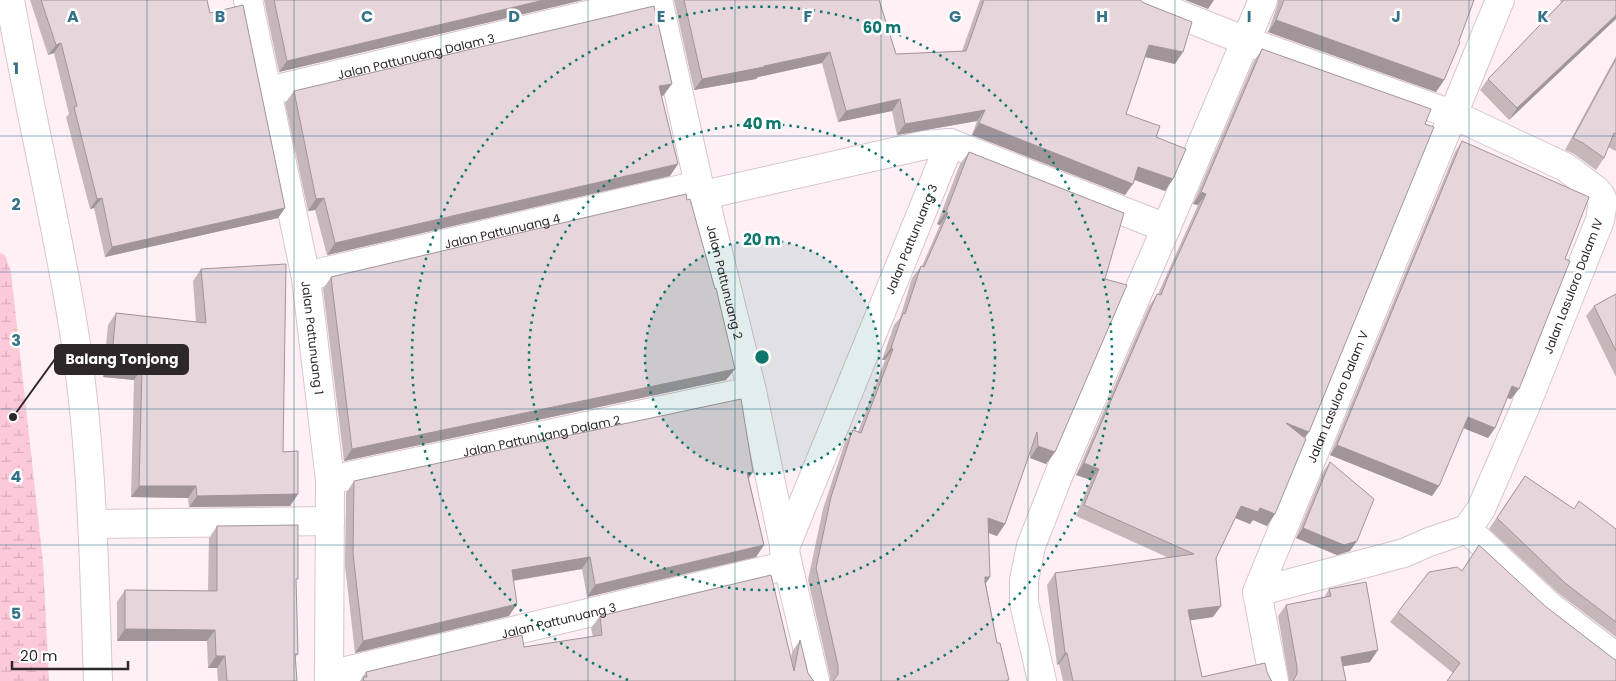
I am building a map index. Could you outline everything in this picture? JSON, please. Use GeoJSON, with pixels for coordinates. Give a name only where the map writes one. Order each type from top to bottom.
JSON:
{"type":"FeatureCollection","features":[{"type":"Feature","properties":{"kind":"street"},"geometry":{"type":"LineString","coordinates":[[10,0],[72,320],[83,406],[93,524],[98,681]]}},
{"type":"Feature","properties":{"kind":"street","name":"Jalan Pattunuang 1"},"geometry":{"type":"LineString","coordinates":[[248,0],[306,278],[330,480],[329,678]]}},
{"type":"Feature","properties":{"kind":"street","name":"Jalan Pattunuang Dalam 3"},"geometry":{"type":"LineString","coordinates":[[268,90],[651,0]]}},
{"type":"Feature","properties":{"kind":"street","name":"Jalan Pattunuang 2"},"geometry":{"type":"LineString","coordinates":[[658,0],[702,190],[752,391],[786,558],[815,681]]}},
{"type":"Feature","properties":{"kind":"street","name":"Jalan Lasuloro Dalam IV"},"geometry":{"type":"LineString","coordinates":[[1142,0],[1246,41],[1454,115],[1565,167],[1596,190],[1601,196],[1609,200],[1524,410],[1481,509],[1467,529]]}},
{"type":"Feature","properties":{"kind":"street"},"geometry":{"type":"LineString","coordinates":[[1042,681],[1024,603],[1024,580],[1031,546],[1059,474],[1263,0]]}},
{"type":"Feature","properties":{"kind":"street","name":"Jalan Lasuloro Dalam V"},"geometry":{"type":"LineString","coordinates":[[1257,592],[1501,1]]}},
{"type":"Feature","properties":{"kind":"street"},"geometry":{"type":"LineString","coordinates":[[950,143],[1166,228]]}},
{"type":"Feature","properties":{"kind":"street","name":"Jalan Pattunuang 4"},"geometry":{"type":"LineString","coordinates":[[306,278],[323,272],[702,190],[925,145],[950,143]]}},
{"type":"Feature","properties":{"kind":"street","name":"Jalan Pattunuang 3"},"geometry":{"type":"LineString","coordinates":[[329,678],[786,558],[950,143]]}},
{"type":"Feature","properties":{"kind":"street","name":"Jalan Pattunuang Dalam 2"},"geometry":{"type":"LineString","coordinates":[[330,480],[752,391]]}},
{"type":"Feature","properties":{"kind":"street"},"geometry":{"type":"LineString","coordinates":[[93,524],[330,521]]}},
{"type":"Feature","properties":{"kind":"street"},"geometry":{"type":"LineString","coordinates":[[1274,681],[1257,592],[1404,553],[1467,529],[1548,605],[1616,657]]}},
{"type":"Feature","properties":{"kind":"green space"},"geometry":{"type":"Polygon","coordinates":[[[0,253],[5,255],[11,272],[43,562],[49,681],[0,681],[0,253]]]}},
{"type":"Feature","properties":{"kind":"building"},"geometry":{"type":"Polygon","coordinates":[[[41,0],[207,0],[210,13],[243,5],[285,208],[112,247],[102,198],[97,199],[74,107],[77,106],[61,43],[56,45],[41,0]]]}},
{"type":"Feature","properties":{"kind":"building"},"geometry":{"type":"Polygon","coordinates":[[[274,0],[544,0],[287,61],[274,0]]]}},
{"type":"Feature","properties":{"kind":"building"},"geometry":{"type":"Polygon","coordinates":[[[684,0],[879,0],[896,54],[966,51],[984,0],[1140,0],[1192,22],[1183,52],[1149,45],[1126,114],[1160,126],[1156,137],[1186,149],[1173,179],[1138,167],[1133,184],[979,123],[985,110],[905,124],[900,99],[846,111],[830,52],[702,79],[684,0]]]}},
{"type":"Feature","properties":{"kind":"building"},"geometry":{"type":"Polygon","coordinates":[[[1284,0],[1474,0],[1460,42],[1444,80],[1276,20],[1284,0]]]}},
{"type":"Feature","properties":{"kind":"building"},"geometry":{"type":"Polygon","coordinates":[[[1564,0],[1616,0],[1616,15],[1517,108],[1488,79],[1564,0]]]}},
{"type":"Feature","properties":{"kind":"building"},"geometry":{"type":"Polygon","coordinates":[[[654,6],[672,84],[659,86],[678,164],[335,243],[324,198],[316,199],[294,91],[654,6]]]}},
{"type":"Feature","properties":{"kind":"building"},"geometry":{"type":"Polygon","coordinates":[[[1262,49],[1431,109],[1425,124],[1434,127],[1309,432],[1286,423],[1306,439],[1275,514],[1260,508],[1258,512],[1241,506],[1216,558],[1221,606],[1188,610],[1202,677],[1265,663],[1272,681],[1073,681],[1067,653],[1065,653],[1055,573],[1194,554],[1084,505],[1099,469],[1084,463],[1157,294],[1161,295],[1206,194],[1201,192],[1262,49]]]}},
{"type":"Feature","properties":{"kind":"building"},"geometry":{"type":"Polygon","coordinates":[[[1616,59],[1616,134],[1614,133],[1604,158],[1573,138],[1616,59]]]}},
{"type":"Feature","properties":{"kind":"building"},"geometry":{"type":"Polygon","coordinates":[[[1462,141],[1589,197],[1565,259],[1570,261],[1519,389],[1512,386],[1495,428],[1468,417],[1439,486],[1337,445],[1462,141]]]}},
{"type":"Feature","properties":{"kind":"building"},"geometry":{"type":"Polygon","coordinates":[[[969,152],[1124,213],[1105,279],[1127,285],[1055,452],[1038,446],[1037,432],[1005,524],[988,518],[990,577],[985,577],[985,582],[997,643],[1000,643],[1009,680],[833,681],[838,674],[838,666],[816,568],[831,497],[853,430],[861,433],[893,349],[891,348],[921,266],[924,267],[948,213],[946,212],[969,152]]]}},
{"type":"Feature","properties":{"kind":"building"},"geometry":{"type":"Polygon","coordinates":[[[686,194],[687,200],[690,199],[716,288],[735,369],[352,449],[331,277],[686,194]]]}},
{"type":"Feature","properties":{"kind":"building"},"geometry":{"type":"Polygon","coordinates":[[[286,264],[283,452],[298,451],[298,494],[197,496],[196,486],[139,486],[142,368],[111,365],[116,313],[206,323],[201,269],[286,264]]]}},
{"type":"Feature","properties":{"kind":"building"},"geometry":{"type":"Polygon","coordinates":[[[1616,294],[1616,351],[1594,306],[1616,294]]]}},
{"type":"Feature","properties":{"kind":"building"},"geometry":{"type":"Polygon","coordinates":[[[741,399],[753,472],[747,473],[764,545],[595,585],[590,557],[512,570],[517,604],[363,641],[353,554],[354,481],[741,399]]]}},
{"type":"Feature","properties":{"kind":"building"},"geometry":{"type":"Polygon","coordinates":[[[1330,462],[1374,499],[1357,541],[1344,545],[1303,528],[1330,462]]]}},
{"type":"Feature","properties":{"kind":"building"},"geometry":{"type":"Polygon","coordinates":[[[1525,476],[1574,509],[1579,501],[1616,529],[1616,622],[1565,583],[1497,518],[1525,476]]]}},
{"type":"Feature","properties":{"kind":"building"},"geometry":{"type":"Polygon","coordinates":[[[298,525],[298,579],[296,579],[298,654],[295,654],[297,681],[227,681],[225,656],[216,656],[215,630],[125,629],[125,590],[217,591],[217,526],[298,525]]]}},
{"type":"Feature","properties":{"kind":"building"},"geometry":{"type":"Polygon","coordinates":[[[1479,545],[1545,606],[1616,660],[1616,681],[1447,681],[1460,663],[1398,612],[1429,572],[1457,567],[1462,571],[1479,545]]]}},
{"type":"Feature","properties":{"kind":"building"},"geometry":{"type":"Polygon","coordinates":[[[771,575],[794,671],[800,640],[808,673],[814,681],[364,681],[363,677],[367,677],[366,672],[522,635],[524,647],[602,635],[600,616],[771,575]]]}},
{"type":"Feature","properties":{"kind":"building"},"geometry":{"type":"Polygon","coordinates":[[[1366,582],[1378,650],[1341,657],[1346,681],[1293,681],[1297,674],[1297,667],[1286,605],[1331,596],[1329,589],[1366,582]]]}},
{"type":"Feature","properties":{"kind":"place","name":"Balang Tonjong"},"geometry":{"type":"Point","coordinates":[13,417]}}]}
